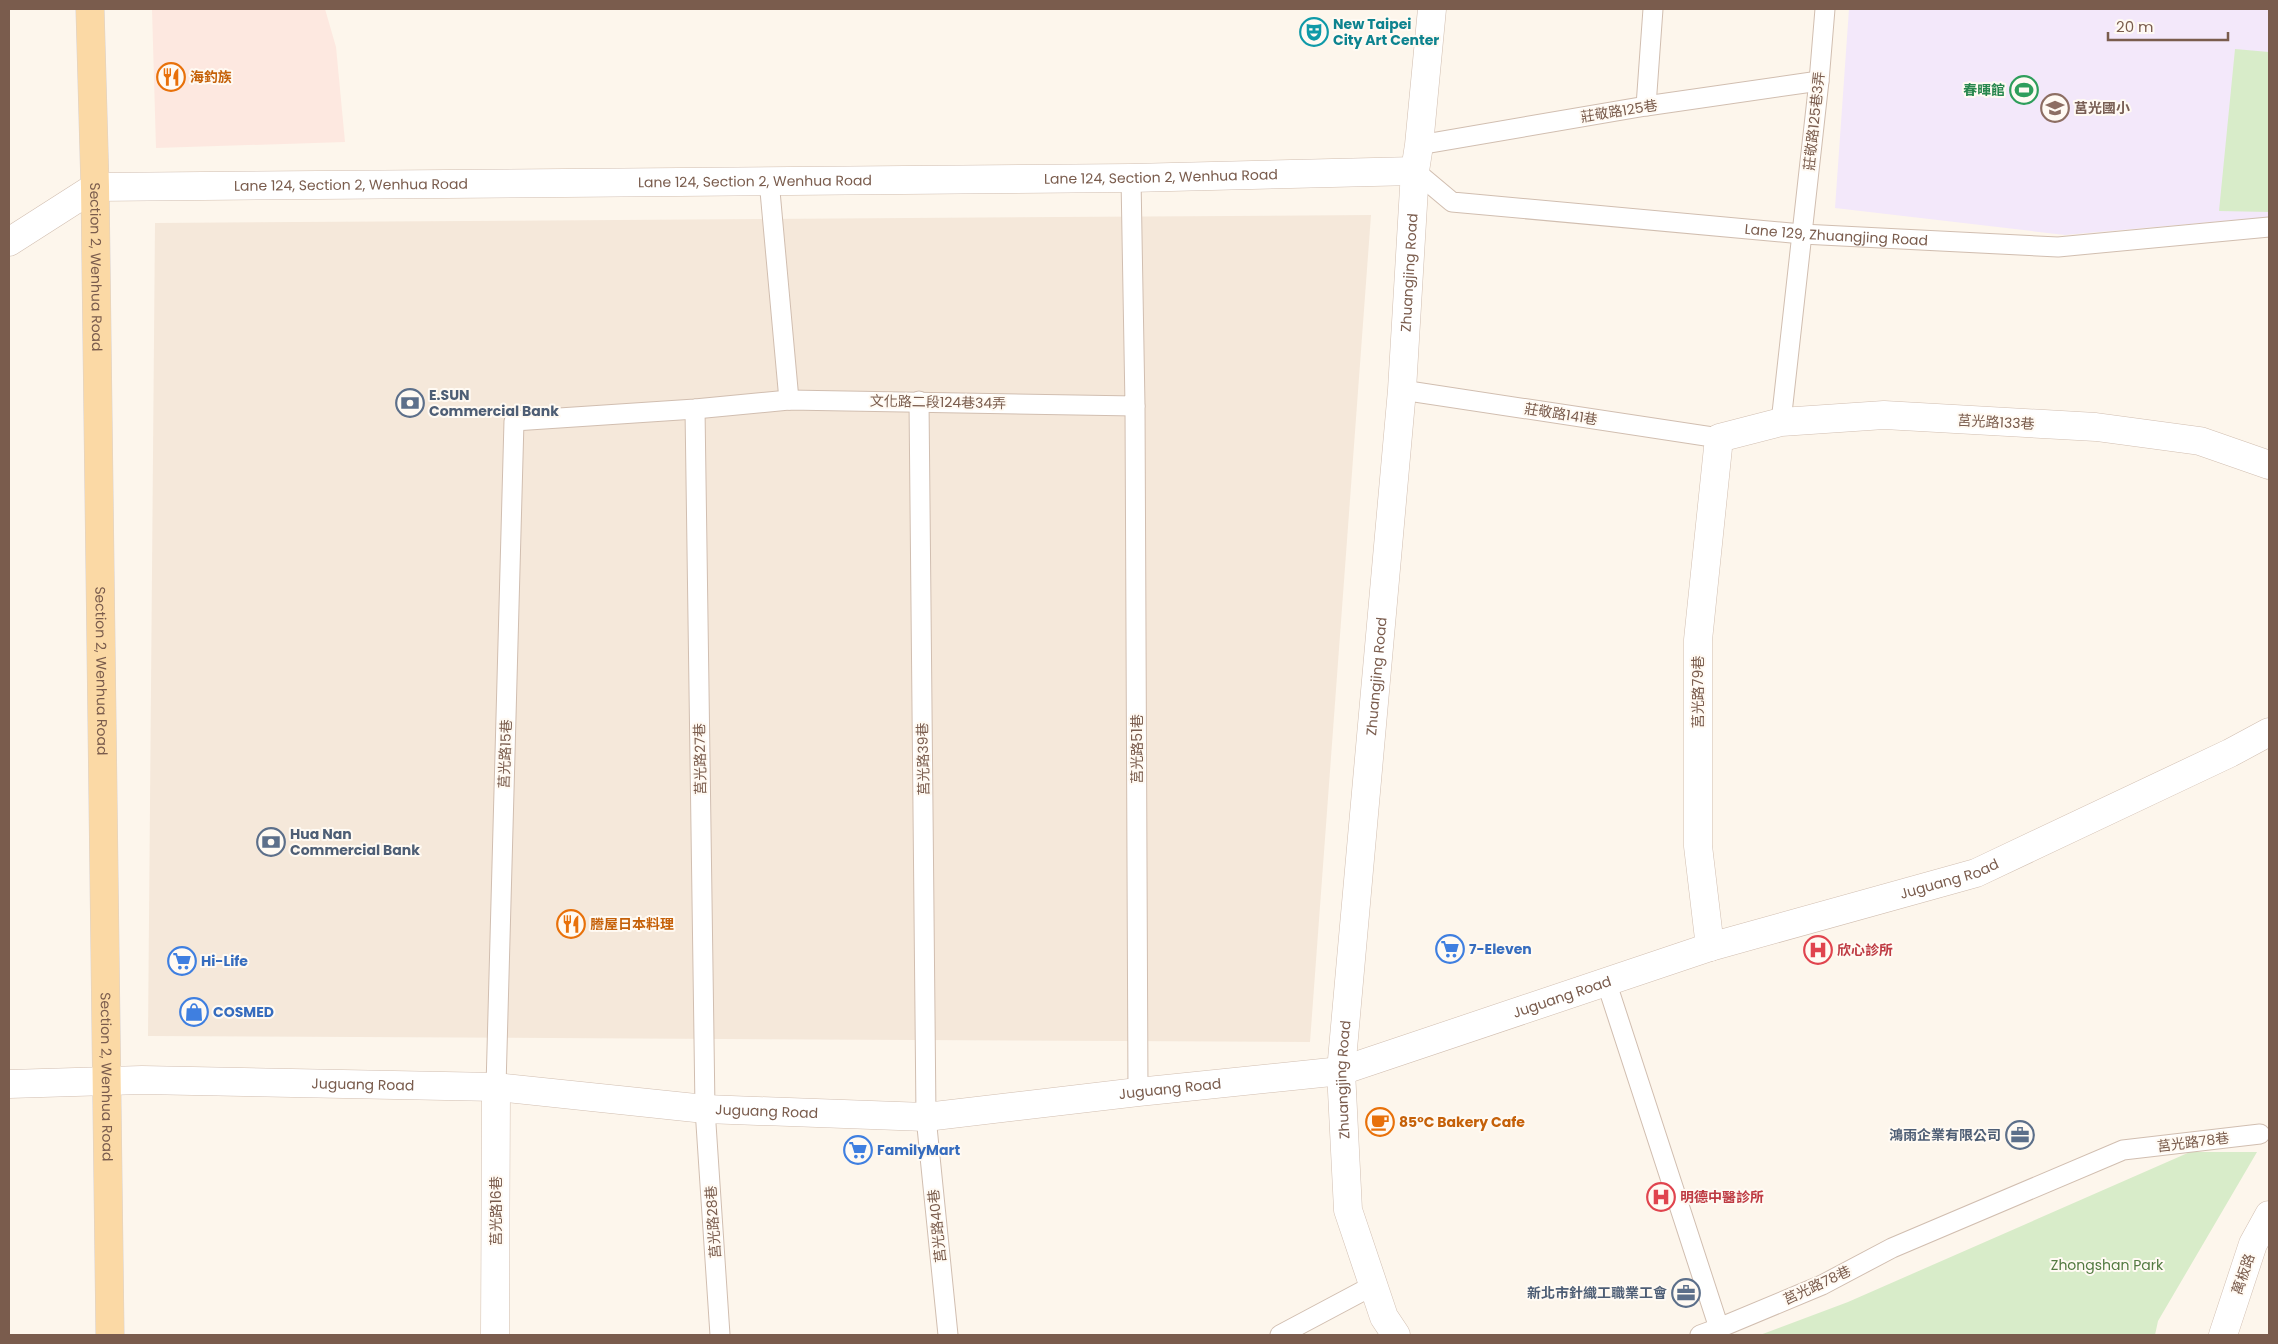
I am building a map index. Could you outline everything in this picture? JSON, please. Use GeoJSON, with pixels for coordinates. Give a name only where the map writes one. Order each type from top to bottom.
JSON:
{"type":"FeatureCollection","features":[{"type":"Feature","properties":{"kind":"main road","name":"Section 2, Wenhua Road"},"geometry":{"type":"LineString","coordinates":[[90,9],[95,187],[110,1335]]}},
{"type":"Feature","properties":{"kind":"street","name":"Zhuangjing Road"},"geometry":{"type":"LineString","coordinates":[[1396,1335],[1384,1317],[1348,1210],[1341,1071],[1402,390],[1415,171],[1420,145],[1432,9]]}},
{"type":"Feature","properties":{"kind":"street","name":"Lane 124, Section 2, Wenhua Road"},"geometry":{"type":"LineString","coordinates":[[95,187],[1131,178],[1415,171]]}},
{"type":"Feature","properties":{"kind":"street"},"geometry":{"type":"LineString","coordinates":[[9,242],[95,187]]}},
{"type":"Feature","properties":{"kind":"street","name":"莒光路133巷"},"geometry":{"type":"LineString","coordinates":[[1719,438],[1781,422],[1884,415],[2096,427],[2200,441],[2269,465]]}},
{"type":"Feature","properties":{"kind":"street","name":"莒光路79巷"},"geometry":{"type":"LineString","coordinates":[[1710,948],[1698,846],[1698,640],[1719,438]]}},
{"type":"Feature","properties":{"kind":"street","name":"Juguang Road"},"geometry":{"type":"LineString","coordinates":[[9,1084],[108,1081],[496,1087],[705,1109],[926,1117],[1341,1071],[1606,981],[1710,948],[1976,873],[2230,753],[2269,732]]}},
{"type":"Feature","properties":{"kind":"street","name":"莒光路16巷"},"geometry":{"type":"LineString","coordinates":[[495,1335],[496,1087]]}},
{"type":"Feature","properties":{"kind":"street","name":"萬板路"},"geometry":{"type":"LineString","coordinates":[[2222,1335],[2253,1244],[2269,1215]]}},
{"type":"Feature","properties":{"kind":"lane"},"geometry":{"type":"LineString","coordinates":[[1646,106],[1653,9]]}},
{"type":"Feature","properties":{"kind":"lane","name":"莊敬路125巷3弄"},"geometry":{"type":"LineString","coordinates":[[1781,422],[1819,80],[1825,9]]}},
{"type":"Feature","properties":{"kind":"lane","name":"莊敬路125巷"},"geometry":{"type":"LineString","coordinates":[[1420,145],[1646,106],[1819,80]]}},
{"type":"Feature","properties":{"kind":"lane","name":"Lane 129, Zhuangjing Road"},"geometry":{"type":"LineString","coordinates":[[1415,171],[1452,202],[1802,234],[2058,247],[2269,227]]}},
{"type":"Feature","properties":{"kind":"lane"},"geometry":{"type":"LineString","coordinates":[[1131,178],[1135,406]]}},
{"type":"Feature","properties":{"kind":"lane"},"geometry":{"type":"LineString","coordinates":[[769,180],[789,400]]}},
{"type":"Feature","properties":{"kind":"lane","name":"莊敬路141巷"},"geometry":{"type":"LineString","coordinates":[[1402,390],[1719,438]]}},
{"type":"Feature","properties":{"kind":"lane","name":"文化路二段124巷34弄"},"geometry":{"type":"LineString","coordinates":[[514,422],[789,400],[1135,406]]}},
{"type":"Feature","properties":{"kind":"lane","name":"莒光路39巷"},"geometry":{"type":"LineString","coordinates":[[919,401],[926,1117]]}},
{"type":"Feature","properties":{"kind":"lane","name":"莒光路51巷"},"geometry":{"type":"LineString","coordinates":[[1135,406],[1138,1092]]}},
{"type":"Feature","properties":{"kind":"lane","name":"莒光路27巷"},"geometry":{"type":"LineString","coordinates":[[695,409],[705,1109]]}},
{"type":"Feature","properties":{"kind":"lane","name":"莒光路15巷"},"geometry":{"type":"LineString","coordinates":[[496,1087],[514,422]]}},
{"type":"Feature","properties":{"kind":"lane"},"geometry":{"type":"LineString","coordinates":[[1606,981],[1719,1328]]}},
{"type":"Feature","properties":{"kind":"lane","name":"莒光路28巷"},"geometry":{"type":"LineString","coordinates":[[705,1109],[720,1335]]}},
{"type":"Feature","properties":{"kind":"lane","name":"莒光路40巷"},"geometry":{"type":"LineString","coordinates":[[926,1117],[948,1335]]}},
{"type":"Feature","properties":{"kind":"lane","name":"莒光路78巷"},"geometry":{"type":"LineString","coordinates":[[1700,1335],[1822,1285],[1892,1248],[2123,1150],[2260,1134]]}},
{"type":"Feature","properties":{"kind":"lane"},"geometry":{"type":"LineString","coordinates":[[1280,1335],[1374,1285]]}},
{"type":"Feature","properties":{"kind":"shaded area"},"geometry":{"type":"Polygon","coordinates":[[[152,9],[325,9],[336,47],[345,142],[156,148],[152,9]]]}},
{"type":"Feature","properties":{"kind":"shaded area","name":"莒光國小"},"geometry":{"type":"Polygon","coordinates":[[[1849,9],[2269,9],[2269,217],[2065,235],[1835,208],[1849,9]]]}},
{"type":"Feature","properties":{"kind":"shaded area"},"geometry":{"type":"Polygon","coordinates":[[[1371,215],[1310,1042],[148,1036],[155,223],[1371,215]]]}},
{"type":"Feature","properties":{"kind":"green space"},"geometry":{"type":"Polygon","coordinates":[[[2235,49],[2269,52],[2269,212],[2219,211],[2235,49]]]}},
{"type":"Feature","properties":{"kind":"green space","name":"Zhongshan Park"},"geometry":{"type":"Polygon","coordinates":[[[2190,1152],[2257,1152],[2158,1321],[2155,1335],[1760,1335],[1848,1302],[2190,1152]]]}},
{"type":"Feature","properties":{"kind":"place","name":"New Taipei City Art Center"},"geometry":{"type":"Point","coordinates":[1314,32]}},
{"type":"Feature","properties":{"kind":"place","name":"海釣族"},"geometry":{"type":"Point","coordinates":[171,77]}},
{"type":"Feature","properties":{"kind":"place","name":"春暉館"},"geometry":{"type":"Point","coordinates":[2024,90]}},
{"type":"Feature","properties":{"kind":"place","name":"莒光國小"},"geometry":{"type":"Point","coordinates":[2055,108]}},
{"type":"Feature","properties":{"kind":"place","name":"E.SUN Commercial Bank"},"geometry":{"type":"Point","coordinates":[410,403]}},
{"type":"Feature","properties":{"kind":"place","name":"Hua Nan Commercial Bank"},"geometry":{"type":"Point","coordinates":[271,842]}},
{"type":"Feature","properties":{"kind":"place","name":"謄屋日本料理"},"geometry":{"type":"Point","coordinates":[571,924]}},
{"type":"Feature","properties":{"kind":"place","name":"7-Eleven"},"geometry":{"type":"Point","coordinates":[1450,949]}},
{"type":"Feature","properties":{"kind":"place","name":"欣心診所"},"geometry":{"type":"Point","coordinates":[1818,950]}},
{"type":"Feature","properties":{"kind":"place","name":"Hi-Life"},"geometry":{"type":"Point","coordinates":[182,961]}},
{"type":"Feature","properties":{"kind":"place","name":"COSMED"},"geometry":{"type":"Point","coordinates":[194,1012]}},
{"type":"Feature","properties":{"kind":"place","name":"85°C Bakery Cafe"},"geometry":{"type":"Point","coordinates":[1380,1122]}},
{"type":"Feature","properties":{"kind":"place","name":"鴻雨企業有限公司"},"geometry":{"type":"Point","coordinates":[2020,1135]}},
{"type":"Feature","properties":{"kind":"place","name":"FamilyMart"},"geometry":{"type":"Point","coordinates":[858,1150]}},
{"type":"Feature","properties":{"kind":"place","name":"明德中醫診所"},"geometry":{"type":"Point","coordinates":[1661,1197]}},
{"type":"Feature","properties":{"kind":"place","name":"新北市針織工職業工會"},"geometry":{"type":"Point","coordinates":[1686,1293]}}]}
